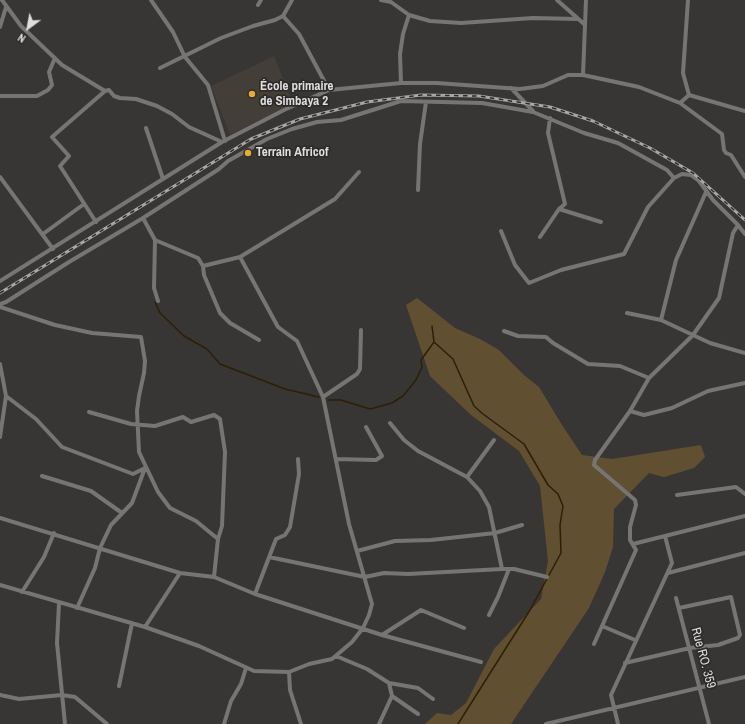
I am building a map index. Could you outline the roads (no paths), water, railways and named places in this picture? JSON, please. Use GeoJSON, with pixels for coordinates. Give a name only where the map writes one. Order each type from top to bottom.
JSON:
{"type":"FeatureCollection","features":[{"type":"Feature","properties":{"kind":"street"},"geometry":{"type":"LineString","coordinates":[[2,0],[21,26],[62,65],[106,91],[109,90],[120,98],[136,99],[157,106],[172,114],[189,128],[223,141]]}},
{"type":"Feature","properties":{"kind":"street"},"geometry":{"type":"LineString","coordinates":[[151,0],[173,32],[186,57],[208,85],[223,141]]}},
{"type":"Feature","properties":{"kind":"street"},"geometry":{"type":"LineString","coordinates":[[258,5],[261,0]]}},
{"type":"Feature","properties":{"kind":"street"},"geometry":{"type":"LineString","coordinates":[[160,68],[186,57],[221,38],[283,16],[292,0]]}},
{"type":"Feature","properties":{"kind":"street"},"geometry":{"type":"LineString","coordinates":[[381,0],[391,2],[409,15],[430,21],[461,23],[533,18],[577,19]]}},
{"type":"Feature","properties":{"kind":"street"},"geometry":{"type":"LineString","coordinates":[[557,0],[584,24]]}},
{"type":"Feature","properties":{"kind":"street"},"geometry":{"type":"LineString","coordinates":[[583,75],[586,0]]}},
{"type":"Feature","properties":{"kind":"street"},"geometry":{"type":"LineString","coordinates":[[688,0],[683,73],[689,95]]}},
{"type":"Feature","properties":{"kind":"street"},"geometry":{"type":"LineString","coordinates":[[0,27],[6,6]]}},
{"type":"Feature","properties":{"kind":"street"},"geometry":{"type":"LineString","coordinates":[[401,83],[400,54],[403,34],[409,15]]}},
{"type":"Feature","properties":{"kind":"street"},"geometry":{"type":"LineString","coordinates":[[283,16],[299,34],[329,90]]}},
{"type":"Feature","properties":{"kind":"street"},"geometry":{"type":"LineString","coordinates":[[0,96],[4,98],[37,96],[48,90],[52,85],[49,72],[55,58]]}},
{"type":"Feature","properties":{"kind":"street"},"geometry":{"type":"LineString","coordinates":[[0,281],[223,141],[284,110],[329,90],[401,83],[437,83],[511,88],[543,86],[568,75],[583,75],[638,87],[680,103],[722,134],[724,150],[726,153],[731,155],[745,177]]}},
{"type":"Feature","properties":{"kind":"street"},"geometry":{"type":"LineString","coordinates":[[511,88],[533,112]]}},
{"type":"Feature","properties":{"kind":"street"},"geometry":{"type":"LineString","coordinates":[[96,222],[60,166],[69,156],[52,137],[106,91]]}},
{"type":"Feature","properties":{"kind":"street"},"geometry":{"type":"LineString","coordinates":[[680,103],[689,95]]}},
{"type":"Feature","properties":{"kind":"street"},"geometry":{"type":"LineString","coordinates":[[689,95],[745,111]]}},
{"type":"Feature","properties":{"kind":"street"},"geometry":{"type":"LineString","coordinates":[[0,304],[6,302],[143,218],[219,169],[228,161],[280,133],[317,122],[341,120],[401,101],[482,103],[533,112],[584,133],[618,143],[667,170],[674,178]]}},
{"type":"Feature","properties":{"kind":"street"},"geometry":{"type":"LineString","coordinates":[[418,190],[420,144],[426,102]]}},
{"type":"Feature","properties":{"kind":"street"},"geometry":{"type":"LineString","coordinates":[[540,237],[565,204],[548,132],[550,118]]}},
{"type":"Feature","properties":{"kind":"street"},"geometry":{"type":"LineString","coordinates":[[146,128],[163,179]]}},
{"type":"Feature","properties":{"kind":"street"},"geometry":{"type":"LineString","coordinates":[[203,266],[240,257],[335,199],[359,172]]}},
{"type":"Feature","properties":{"kind":"street"},"geometry":{"type":"LineString","coordinates":[[501,231],[515,265],[529,284],[561,270],[624,254],[648,207],[674,178],[682,174],[690,174],[699,181],[706,192],[745,234]]}},
{"type":"Feature","properties":{"kind":"street"},"geometry":{"type":"LineString","coordinates":[[0,177],[53,249]]}},
{"type":"Feature","properties":{"kind":"street"},"geometry":{"type":"LineString","coordinates":[[661,320],[676,260],[706,192]]}},
{"type":"Feature","properties":{"kind":"street"},"geometry":{"type":"LineString","coordinates":[[43,234],[84,204]]}},
{"type":"Feature","properties":{"kind":"street"},"geometry":{"type":"LineString","coordinates":[[560,209],[601,222]]}},
{"type":"Feature","properties":{"kind":"street"},"geometry":{"type":"LineString","coordinates":[[143,218],[155,240],[154,288],[158,301]]}},
{"type":"Feature","properties":{"kind":"street"},"geometry":{"type":"LineString","coordinates":[[594,644],[636,550],[630,540],[630,527],[636,505],[635,500],[594,465],[594,460],[630,411],[649,378],[693,334],[719,298],[733,233],[738,225]]}},
{"type":"Feature","properties":{"kind":"street"},"geometry":{"type":"LineString","coordinates":[[155,240],[198,258],[203,266],[204,275],[220,313],[230,323],[259,340]]}},
{"type":"Feature","properties":{"kind":"street"},"geometry":{"type":"LineString","coordinates":[[0,585],[145,627],[199,646],[254,671],[289,672],[310,664],[332,659],[352,642],[363,628],[372,604],[356,551],[323,397],[297,341],[278,327],[240,257]]}},
{"type":"Feature","properties":{"kind":"street"},"geometry":{"type":"LineString","coordinates":[[0,307],[55,325],[92,333],[141,337],[144,373],[139,396],[137,424],[139,452],[145,468],[158,492],[170,508],[196,521],[218,539]]}},
{"type":"Feature","properties":{"kind":"street"},"geometry":{"type":"LineString","coordinates":[[628,313],[661,320],[710,343],[745,353]]}},
{"type":"Feature","properties":{"kind":"street"},"geometry":{"type":"LineString","coordinates":[[323,397],[357,374],[360,369],[361,330]]}},
{"type":"Feature","properties":{"kind":"street"},"geometry":{"type":"LineString","coordinates":[[504,331],[518,336],[546,337],[553,343],[588,364],[620,366],[649,378]]}},
{"type":"Feature","properties":{"kind":"street"},"geometry":{"type":"LineString","coordinates":[[0,364],[6,396],[0,437]]}},
{"type":"Feature","properties":{"kind":"street"},"geometry":{"type":"LineString","coordinates":[[630,411],[644,415],[672,408],[708,391],[745,382]]}},
{"type":"Feature","properties":{"kind":"street"},"geometry":{"type":"LineString","coordinates":[[6,396],[36,419],[62,447],[134,474],[145,468]]}},
{"type":"Feature","properties":{"kind":"street"},"geometry":{"type":"LineString","coordinates":[[89,412],[131,424],[155,426],[183,418],[191,422],[214,415],[220,419],[225,452],[222,526],[218,539],[214,577]]}},
{"type":"Feature","properties":{"kind":"street"},"geometry":{"type":"LineString","coordinates":[[390,423],[404,440],[418,451],[467,477],[480,491],[489,507],[502,569]]}},
{"type":"Feature","properties":{"kind":"street"},"geometry":{"type":"LineString","coordinates":[[336,459],[376,460],[382,456],[366,427]]}},
{"type":"Feature","properties":{"kind":"street"},"geometry":{"type":"LineString","coordinates":[[467,477],[494,440]]}},
{"type":"Feature","properties":{"kind":"street"},"geometry":{"type":"LineString","coordinates":[[255,594],[276,539],[285,535],[290,527],[299,474],[298,459]]}},
{"type":"Feature","properties":{"kind":"street"},"geometry":{"type":"LineString","coordinates":[[77,608],[95,568],[100,548],[111,525],[132,503],[145,468]]}},
{"type":"Feature","properties":{"kind":"street"},"geometry":{"type":"LineString","coordinates":[[42,476],[91,491],[122,513]]}},
{"type":"Feature","properties":{"kind":"street"},"geometry":{"type":"LineString","coordinates":[[677,495],[736,487],[745,494]]}},
{"type":"Feature","properties":{"kind":"street"},"geometry":{"type":"LineString","coordinates":[[633,544],[745,516]]}},
{"type":"Feature","properties":{"kind":"street"},"geometry":{"type":"LineString","coordinates":[[0,518],[54,533],[180,573],[214,577],[255,594],[382,635],[481,662]]}},
{"type":"Feature","properties":{"kind":"street"},"geometry":{"type":"LineString","coordinates":[[356,551],[395,541],[431,540],[495,533],[522,525]]}},
{"type":"Feature","properties":{"kind":"street"},"geometry":{"type":"LineString","coordinates":[[22,592],[44,557],[54,533]]}},
{"type":"Feature","properties":{"kind":"street"},"geometry":{"type":"LineString","coordinates":[[618,724],[611,695],[624,663],[672,563],[665,536]]}},
{"type":"Feature","properties":{"kind":"street"},"geometry":{"type":"LineString","coordinates":[[668,573],[745,553]]}},
{"type":"Feature","properties":{"kind":"street"},"geometry":{"type":"LineString","coordinates":[[269,557],[365,577],[384,573],[408,574],[502,569],[509,569],[547,577]]}},
{"type":"Feature","properties":{"kind":"street"},"geometry":{"type":"LineString","coordinates":[[489,615],[509,569]]}},
{"type":"Feature","properties":{"kind":"street"},"geometry":{"type":"LineString","coordinates":[[145,627],[180,573]]}},
{"type":"Feature","properties":{"kind":"street"},"geometry":{"type":"LineString","coordinates":[[624,663],[690,648],[718,645],[740,636],[741,633],[731,597],[679,608]]}},
{"type":"Feature","properties":{"kind":"street","name":"Rue RO. 359"},"geometry":{"type":"LineString","coordinates":[[676,598],[710,724]]}},
{"type":"Feature","properties":{"kind":"street"},"geometry":{"type":"LineString","coordinates":[[59,603],[57,643],[65,724]]}},
{"type":"Feature","properties":{"kind":"street"},"geometry":{"type":"LineString","coordinates":[[382,635],[421,610],[464,628]]}},
{"type":"Feature","properties":{"kind":"street"},"geometry":{"type":"LineString","coordinates":[[119,686],[132,623]]}},
{"type":"Feature","properties":{"kind":"street"},"geometry":{"type":"LineString","coordinates":[[602,626],[635,640]]}},
{"type":"Feature","properties":{"kind":"street"},"geometry":{"type":"LineString","coordinates":[[336,656],[367,669],[389,683],[418,688],[433,699]]}},
{"type":"Feature","properties":{"kind":"street"},"geometry":{"type":"LineString","coordinates":[[224,724],[231,701],[241,684],[246,668]]}},
{"type":"Feature","properties":{"kind":"street"},"geometry":{"type":"LineString","coordinates":[[289,672],[290,690],[300,724]]}},
{"type":"Feature","properties":{"kind":"street"},"geometry":{"type":"LineString","coordinates":[[546,724],[745,677]]}},
{"type":"Feature","properties":{"kind":"street"},"geometry":{"type":"LineString","coordinates":[[379,724],[392,696],[389,683]]}},
{"type":"Feature","properties":{"kind":"street"},"geometry":{"type":"LineString","coordinates":[[0,696],[19,700],[62,695],[74,697],[107,724]]}},
{"type":"Feature","properties":{"kind":"street"},"geometry":{"type":"LineString","coordinates":[[392,696],[418,714]]}},
{"type":"Feature","properties":{"kind":"street"},"geometry":{"type":"LineString","coordinates":[[297,724],[298,719]]}},
{"type":"Feature","properties":{"kind":"waterway"},"geometry":{"type":"LineString","coordinates":[[155,302],[160,313],[184,336],[207,349],[220,364],[285,389],[319,397]]}},
{"type":"Feature","properties":{"kind":"waterway"},"geometry":{"type":"LineString","coordinates":[[432,326],[434,342],[453,359],[474,406],[524,444],[548,485],[558,494],[563,506],[560,525],[561,553],[530,610],[458,724]]}},
{"type":"Feature","properties":{"kind":"waterway"},"geometry":{"type":"LineString","coordinates":[[328,400],[341,400],[370,409],[392,403],[403,396],[416,380],[422,367],[421,360],[434,342]]}},
{"type":"Feature","properties":{"kind":"railway"},"geometry":{"type":"LineString","coordinates":[[0,293],[251,139],[300,119],[367,102],[421,95],[479,96],[550,107],[593,121],[650,148],[693,173],[745,220]]}},
{"type":"Feature","properties":{"kind":"place","name":"École primaire de Simbaya 2"},"geometry":{"type":"Point","coordinates":[252,94]}},
{"type":"Feature","properties":{"kind":"place","name":"Terrain Africof"},"geometry":{"type":"Point","coordinates":[248,153]}}]}
